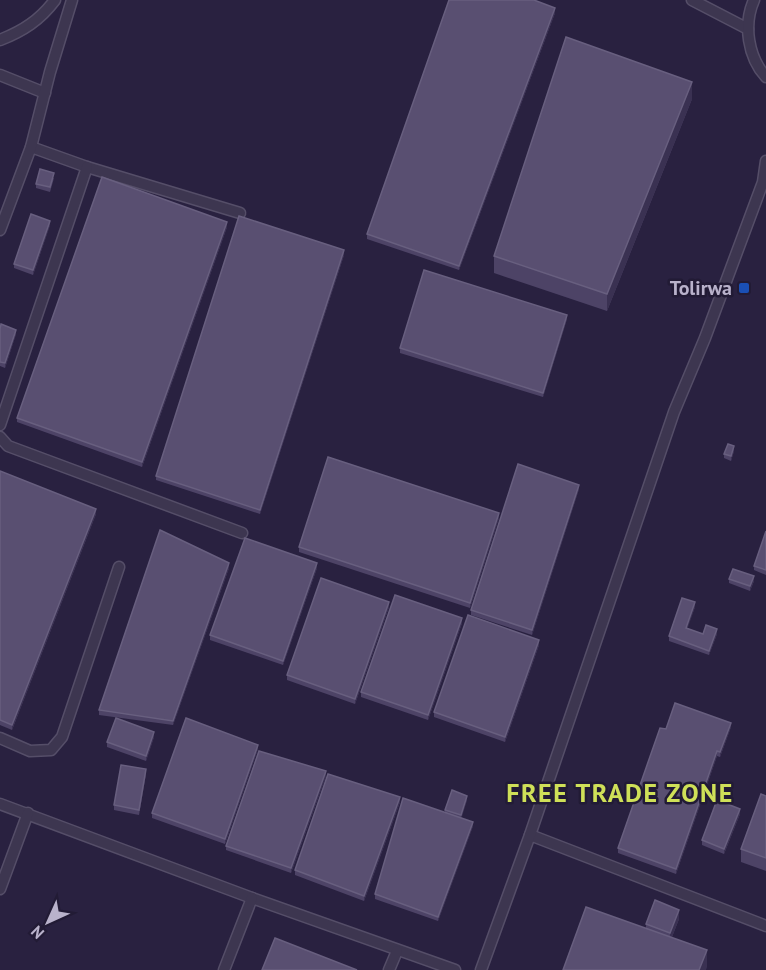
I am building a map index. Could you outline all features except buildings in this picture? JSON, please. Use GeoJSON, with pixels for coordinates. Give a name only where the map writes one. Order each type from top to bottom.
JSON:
{"type":"FeatureCollection","features":[{"type":"Feature","properties":{"kind":"lane"},"geometry":{"type":"LineString","coordinates":[[0,40],[21,32],[44,14],[55,0]]}},
{"type":"Feature","properties":{"kind":"lane"},"geometry":{"type":"LineString","coordinates":[[0,230],[31,147],[72,0]]}},
{"type":"Feature","properties":{"kind":"lane"},"geometry":{"type":"LineString","coordinates":[[692,0],[748,29]]}},
{"type":"Feature","properties":{"kind":"lane"},"geometry":{"type":"LineString","coordinates":[[754,0],[748,29],[751,51],[766,77]]}},
{"type":"Feature","properties":{"kind":"lane"},"geometry":{"type":"LineString","coordinates":[[0,75],[45,93]]}},
{"type":"Feature","properties":{"kind":"lane"},"geometry":{"type":"LineString","coordinates":[[31,147],[87,167],[240,213]]}},
{"type":"Feature","properties":{"kind":"lane"},"geometry":{"type":"LineString","coordinates":[[481,970],[530,835],[674,412],[705,338],[765,180],[766,161]]}},
{"type":"Feature","properties":{"kind":"lane"},"geometry":{"type":"LineString","coordinates":[[0,425],[87,167]]}},
{"type":"Feature","properties":{"kind":"lane"},"geometry":{"type":"LineString","coordinates":[[0,437],[8,446],[242,533]]}},
{"type":"Feature","properties":{"kind":"lane"},"geometry":{"type":"LineString","coordinates":[[0,738],[30,751],[51,750],[62,737],[119,567]]}},
{"type":"Feature","properties":{"kind":"lane"},"geometry":{"type":"LineString","coordinates":[[0,804],[397,951],[455,970]]}},
{"type":"Feature","properties":{"kind":"lane"},"geometry":{"type":"LineString","coordinates":[[0,889],[28,813]]}},
{"type":"Feature","properties":{"kind":"lane"},"geometry":{"type":"LineString","coordinates":[[530,835],[766,926]]}},
{"type":"Feature","properties":{"kind":"lane"},"geometry":{"type":"LineString","coordinates":[[224,970],[252,898]]}},
{"type":"Feature","properties":{"kind":"lane"},"geometry":{"type":"LineString","coordinates":[[389,970],[397,951]]}},
{"type":"Feature","properties":{"kind":"place","name":"Tolirwa"},"geometry":{"type":"Point","coordinates":[744,288]}},
{"type":"Feature","properties":{"kind":"district","name":"FREE TRADE ZONE"},"geometry":{"type":"Point","coordinates":[620,792]}}]}
